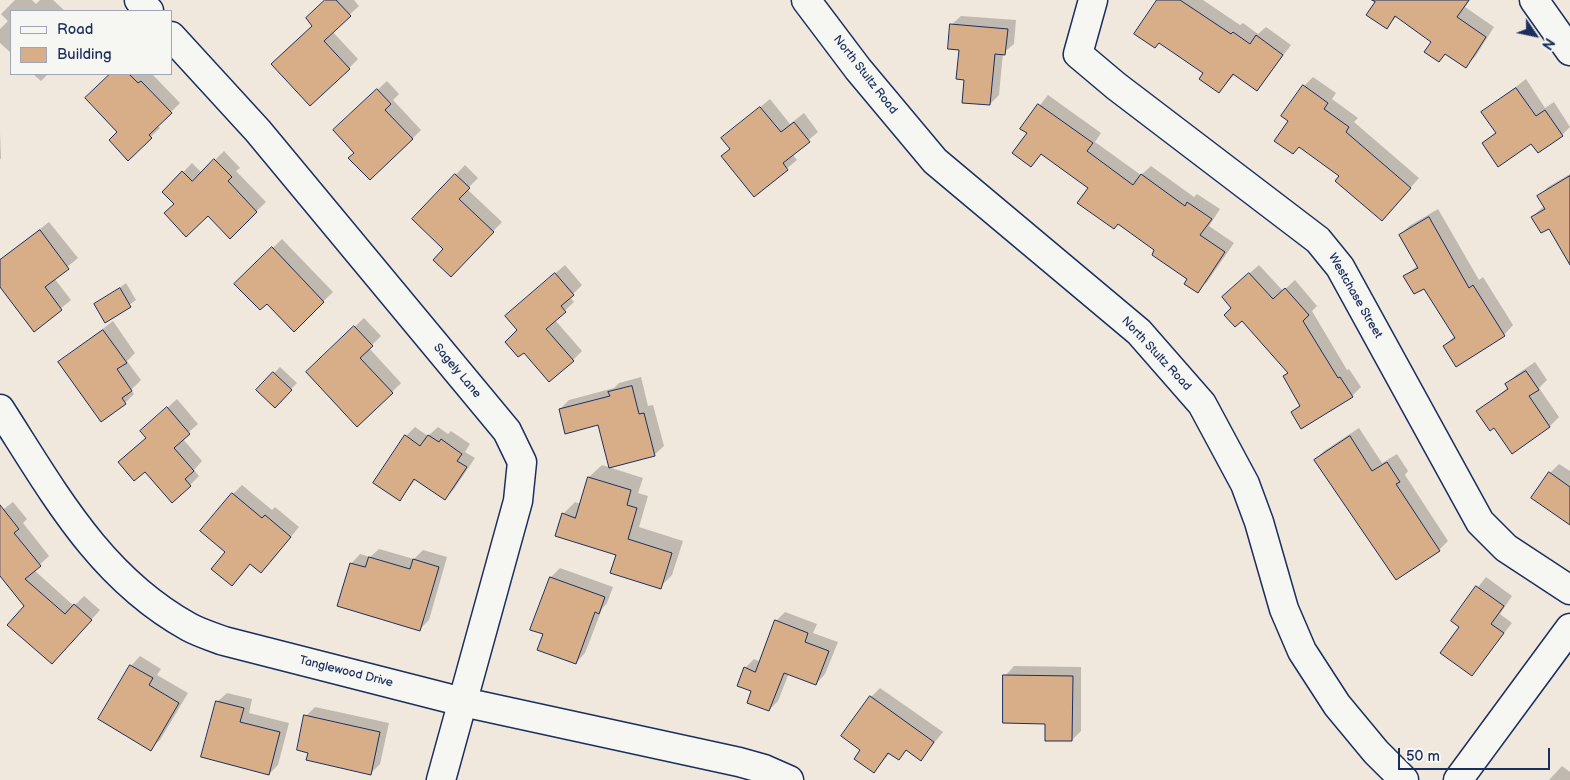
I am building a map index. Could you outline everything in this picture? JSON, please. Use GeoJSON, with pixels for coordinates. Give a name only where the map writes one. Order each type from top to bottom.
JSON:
{"type":"FeatureCollection","features":[{"type":"Feature","properties":{"kind":"street"},"geometry":{"type":"LineString","coordinates":[[139,0],[148,10]]}},
{"type":"Feature","properties":{"kind":"street","name":"North Stultz Road"},"geometry":{"type":"LineString","coordinates":[[806,0],[858,69],[936,161],[1139,332],[1202,404],[1245,484],[1259,522],[1284,609],[1302,651],[1337,705],[1376,752],[1404,780]]}},
{"type":"Feature","properties":{"kind":"street","name":"Westchase Street"},"geometry":{"type":"LineString","coordinates":[[1093,0],[1078,54],[1116,86],[1318,240],[1330,252],[1480,522],[1506,548],[1570,590]]}},
{"type":"Feature","properties":{"kind":"street"},"geometry":{"type":"LineString","coordinates":[[1534,0],[1570,51]]}},
{"type":"Feature","properties":{"kind":"street","name":"Sagely Lane"},"geometry":{"type":"LineString","coordinates":[[172,37],[258,131],[507,431],[522,462],[518,501],[441,780]]}},
{"type":"Feature","properties":{"kind":"street","name":"Tanglewood Drive"},"geometry":{"type":"LineString","coordinates":[[0,409],[63,507],[107,565],[160,609],[191,628],[224,641],[463,702],[740,762],[764,769],[789,780]]}},
{"type":"Feature","properties":{"kind":"street"},"geometry":{"type":"LineString","coordinates":[[1458,780],[1570,628]]}},
{"type":"Feature","properties":{"kind":"building"},"geometry":{"type":"Polygon","coordinates":[[[325,0],[336,0],[351,16],[324,41],[350,69],[310,106],[271,64],[312,26],[306,18],[325,0]]]}},
{"type":"Feature","properties":{"kind":"building"},"geometry":{"type":"Polygon","coordinates":[[[1157,0],[1180,0],[1231,34],[1233,32],[1250,44],[1256,35],[1283,55],[1257,91],[1233,74],[1219,93],[1199,79],[1203,73],[1159,43],[1155,48],[1134,34],[1157,0]]]}},
{"type":"Feature","properties":{"kind":"building"},"geometry":{"type":"Polygon","coordinates":[[[1372,0],[1469,0],[1457,17],[1486,37],[1466,68],[1445,54],[1439,62],[1424,52],[1431,42],[1395,16],[1387,29],[1366,15],[1375,2],[1372,0]]]}},
{"type":"Feature","properties":{"kind":"building"},"geometry":{"type":"Polygon","coordinates":[[[950,24],[1008,29],[1005,55],[995,54],[990,105],[962,103],[964,80],[956,79],[959,50],[948,49],[950,24]]]}},
{"type":"Feature","properties":{"kind":"building"},"geometry":{"type":"Polygon","coordinates":[[[109,75],[130,75],[138,83],[141,81],[172,113],[149,135],[152,138],[128,161],[109,140],[117,132],[85,98],[109,75]]]}},
{"type":"Feature","properties":{"kind":"building"},"geometry":{"type":"Polygon","coordinates":[[[1303,85],[1328,103],[1324,109],[1349,127],[1346,132],[1411,188],[1382,221],[1335,181],[1339,176],[1299,147],[1293,154],[1274,141],[1288,121],[1281,116],[1303,85]]]}},
{"type":"Feature","properties":{"kind":"building"},"geometry":{"type":"Polygon","coordinates":[[[1516,88],[1536,116],[1545,110],[1563,136],[1538,153],[1531,144],[1498,167],[1482,143],[1496,133],[1481,112],[1516,88]]]}},
{"type":"Feature","properties":{"kind":"building"},"geometry":{"type":"Polygon","coordinates":[[[377,89],[391,104],[385,110],[413,139],[370,180],[348,158],[354,153],[333,130],[377,89]]]}},
{"type":"Feature","properties":{"kind":"building"},"geometry":{"type":"Polygon","coordinates":[[[1038,104],[1093,143],[1087,151],[1133,185],[1141,174],[1185,206],[1187,202],[1212,219],[1200,235],[1225,252],[1198,293],[1184,284],[1187,279],[1152,255],[1154,250],[1118,224],[1114,229],[1077,203],[1088,188],[1041,154],[1031,167],[1012,153],[1027,133],[1020,129],[1038,104]]]}},
{"type":"Feature","properties":{"kind":"building"},"geometry":{"type":"Polygon","coordinates":[[[760,107],[781,132],[794,122],[810,142],[783,163],[788,170],[754,197],[721,156],[730,149],[721,138],[760,107]]]}},
{"type":"Feature","properties":{"kind":"building"},"geometry":{"type":"Polygon","coordinates":[[[214,159],[232,177],[228,181],[257,212],[230,239],[208,216],[186,237],[164,213],[174,204],[162,192],[182,171],[192,181],[214,159]]]}},
{"type":"Feature","properties":{"kind":"building"},"geometry":{"type":"Polygon","coordinates":[[[455,174],[470,188],[459,199],[494,232],[451,277],[433,260],[443,249],[412,219],[455,174]]]}},
{"type":"Feature","properties":{"kind":"building"},"geometry":{"type":"Polygon","coordinates":[[[1570,176],[1570,265],[1549,229],[1541,233],[1531,217],[1545,209],[1537,196],[1570,176]]]}},
{"type":"Feature","properties":{"kind":"building"},"geometry":{"type":"Polygon","coordinates":[[[1429,217],[1469,288],[1473,285],[1505,336],[1456,367],[1443,346],[1455,338],[1424,289],[1414,294],[1403,276],[1418,268],[1399,235],[1429,217]]]}},
{"type":"Feature","properties":{"kind":"building"},"geometry":{"type":"Polygon","coordinates":[[[40,230],[69,269],[45,287],[62,310],[34,332],[0,287],[0,260],[40,230]]]}},
{"type":"Feature","properties":{"kind":"building"},"geometry":{"type":"Polygon","coordinates":[[[272,247],[324,302],[294,332],[267,304],[260,310],[234,284],[272,247]]]}},
{"type":"Feature","properties":{"kind":"building"},"geometry":{"type":"Polygon","coordinates":[[[555,273],[574,295],[561,306],[566,312],[546,329],[574,361],[549,382],[524,353],[518,357],[505,342],[517,330],[505,316],[555,273]]]}},
{"type":"Feature","properties":{"kind":"building"},"geometry":{"type":"Polygon","coordinates":[[[1249,273],[1273,299],[1285,288],[1309,315],[1303,321],[1338,378],[1340,377],[1353,397],[1301,429],[1291,412],[1300,406],[1283,376],[1288,373],[1242,321],[1235,327],[1224,315],[1231,308],[1222,297],[1249,273]]]}},
{"type":"Feature","properties":{"kind":"building"},"geometry":{"type":"Polygon","coordinates":[[[120,288],[131,307],[105,323],[94,304],[120,288]]]}},
{"type":"Feature","properties":{"kind":"building"},"geometry":{"type":"Polygon","coordinates":[[[354,326],[373,346],[360,358],[393,393],[357,427],[306,372],[354,326]]]}},
{"type":"Feature","properties":{"kind":"building"},"geometry":{"type":"Polygon","coordinates":[[[103,330],[127,363],[117,369],[132,391],[122,398],[126,404],[101,422],[58,362],[103,330]]]}},
{"type":"Feature","properties":{"kind":"building"},"geometry":{"type":"Polygon","coordinates":[[[1526,371],[1539,390],[1529,396],[1550,427],[1512,454],[1494,428],[1490,431],[1476,411],[1508,389],[1505,384],[1526,371]]]}},
{"type":"Feature","properties":{"kind":"building"},"geometry":{"type":"Polygon","coordinates":[[[273,372],[292,390],[275,408],[256,390],[273,372]]]}},
{"type":"Feature","properties":{"kind":"building"},"geometry":{"type":"Polygon","coordinates":[[[632,386],[639,414],[644,413],[655,456],[609,468],[598,425],[565,434],[559,409],[610,396],[608,392],[632,386]]]}},
{"type":"Feature","properties":{"kind":"building"},"geometry":{"type":"Polygon","coordinates":[[[167,407],[190,434],[174,448],[194,471],[185,479],[191,486],[172,503],[145,472],[134,481],[118,462],[146,438],[140,431],[167,407]]]}},
{"type":"Feature","properties":{"kind":"building"},"geometry":{"type":"Polygon","coordinates":[[[405,435],[420,446],[428,435],[439,442],[441,439],[462,454],[457,461],[467,467],[445,500],[414,479],[400,501],[373,483],[405,435]]]}},
{"type":"Feature","properties":{"kind":"building"},"geometry":{"type":"Polygon","coordinates":[[[1350,436],[1372,471],[1387,462],[1400,482],[1396,484],[1440,551],[1396,580],[1314,460],[1350,436]]]}},
{"type":"Feature","properties":{"kind":"building"},"geometry":{"type":"Polygon","coordinates":[[[1549,472],[1570,487],[1570,525],[1531,498],[1549,472]]]}},
{"type":"Feature","properties":{"kind":"building"},"geometry":{"type":"Polygon","coordinates":[[[588,477],[631,490],[627,505],[637,508],[628,539],[672,553],[661,589],[610,573],[616,555],[555,536],[562,513],[575,518],[588,477]]]}},
{"type":"Feature","properties":{"kind":"building"},"geometry":{"type":"Polygon","coordinates":[[[232,493],[262,518],[265,515],[291,537],[261,573],[250,564],[232,586],[211,569],[225,552],[200,531],[232,493]]]}},
{"type":"Feature","properties":{"kind":"building"},"geometry":{"type":"Polygon","coordinates":[[[0,505],[19,529],[14,533],[41,566],[25,579],[65,614],[74,604],[92,620],[52,664],[7,625],[24,606],[0,576],[0,505]]]}},
{"type":"Feature","properties":{"kind":"building"},"geometry":{"type":"Polygon","coordinates":[[[369,557],[410,569],[413,559],[439,567],[420,631],[337,606],[350,563],[365,567],[369,557]]]}},
{"type":"Feature","properties":{"kind":"building"},"geometry":{"type":"Polygon","coordinates":[[[550,577],[605,597],[599,614],[595,612],[576,664],[537,650],[543,634],[530,630],[550,577]]]}},
{"type":"Feature","properties":{"kind":"building"},"geometry":{"type":"Polygon","coordinates":[[[1476,586],[1504,606],[1491,624],[1504,633],[1472,676],[1440,653],[1459,627],[1451,621],[1476,586]]]}},
{"type":"Feature","properties":{"kind":"building"},"geometry":{"type":"Polygon","coordinates":[[[775,620],[808,633],[805,642],[829,651],[816,685],[784,673],[769,711],[747,703],[751,691],[737,686],[744,667],[755,672],[775,620]]]}},
{"type":"Feature","properties":{"kind":"building"},"geometry":{"type":"Polygon","coordinates":[[[130,665],[153,678],[149,685],[179,703],[151,751],[98,719],[130,665]]]}},
{"type":"Feature","properties":{"kind":"building"},"geometry":{"type":"Polygon","coordinates":[[[1003,675],[1073,676],[1072,741],[1045,741],[1045,724],[1003,723],[1003,675]]]}},
{"type":"Feature","properties":{"kind":"building"},"geometry":{"type":"Polygon","coordinates":[[[870,696],[934,742],[921,761],[906,750],[899,760],[888,753],[874,773],[854,759],[860,750],[841,736],[870,696]]]}},
{"type":"Feature","properties":{"kind":"building"},"geometry":{"type":"Polygon","coordinates":[[[216,701],[244,708],[240,722],[280,732],[269,775],[201,757],[216,701]]]}},
{"type":"Feature","properties":{"kind":"building"},"geometry":{"type":"Polygon","coordinates":[[[304,715],[380,732],[371,775],[306,760],[308,753],[297,750],[304,715]]]}}]}
